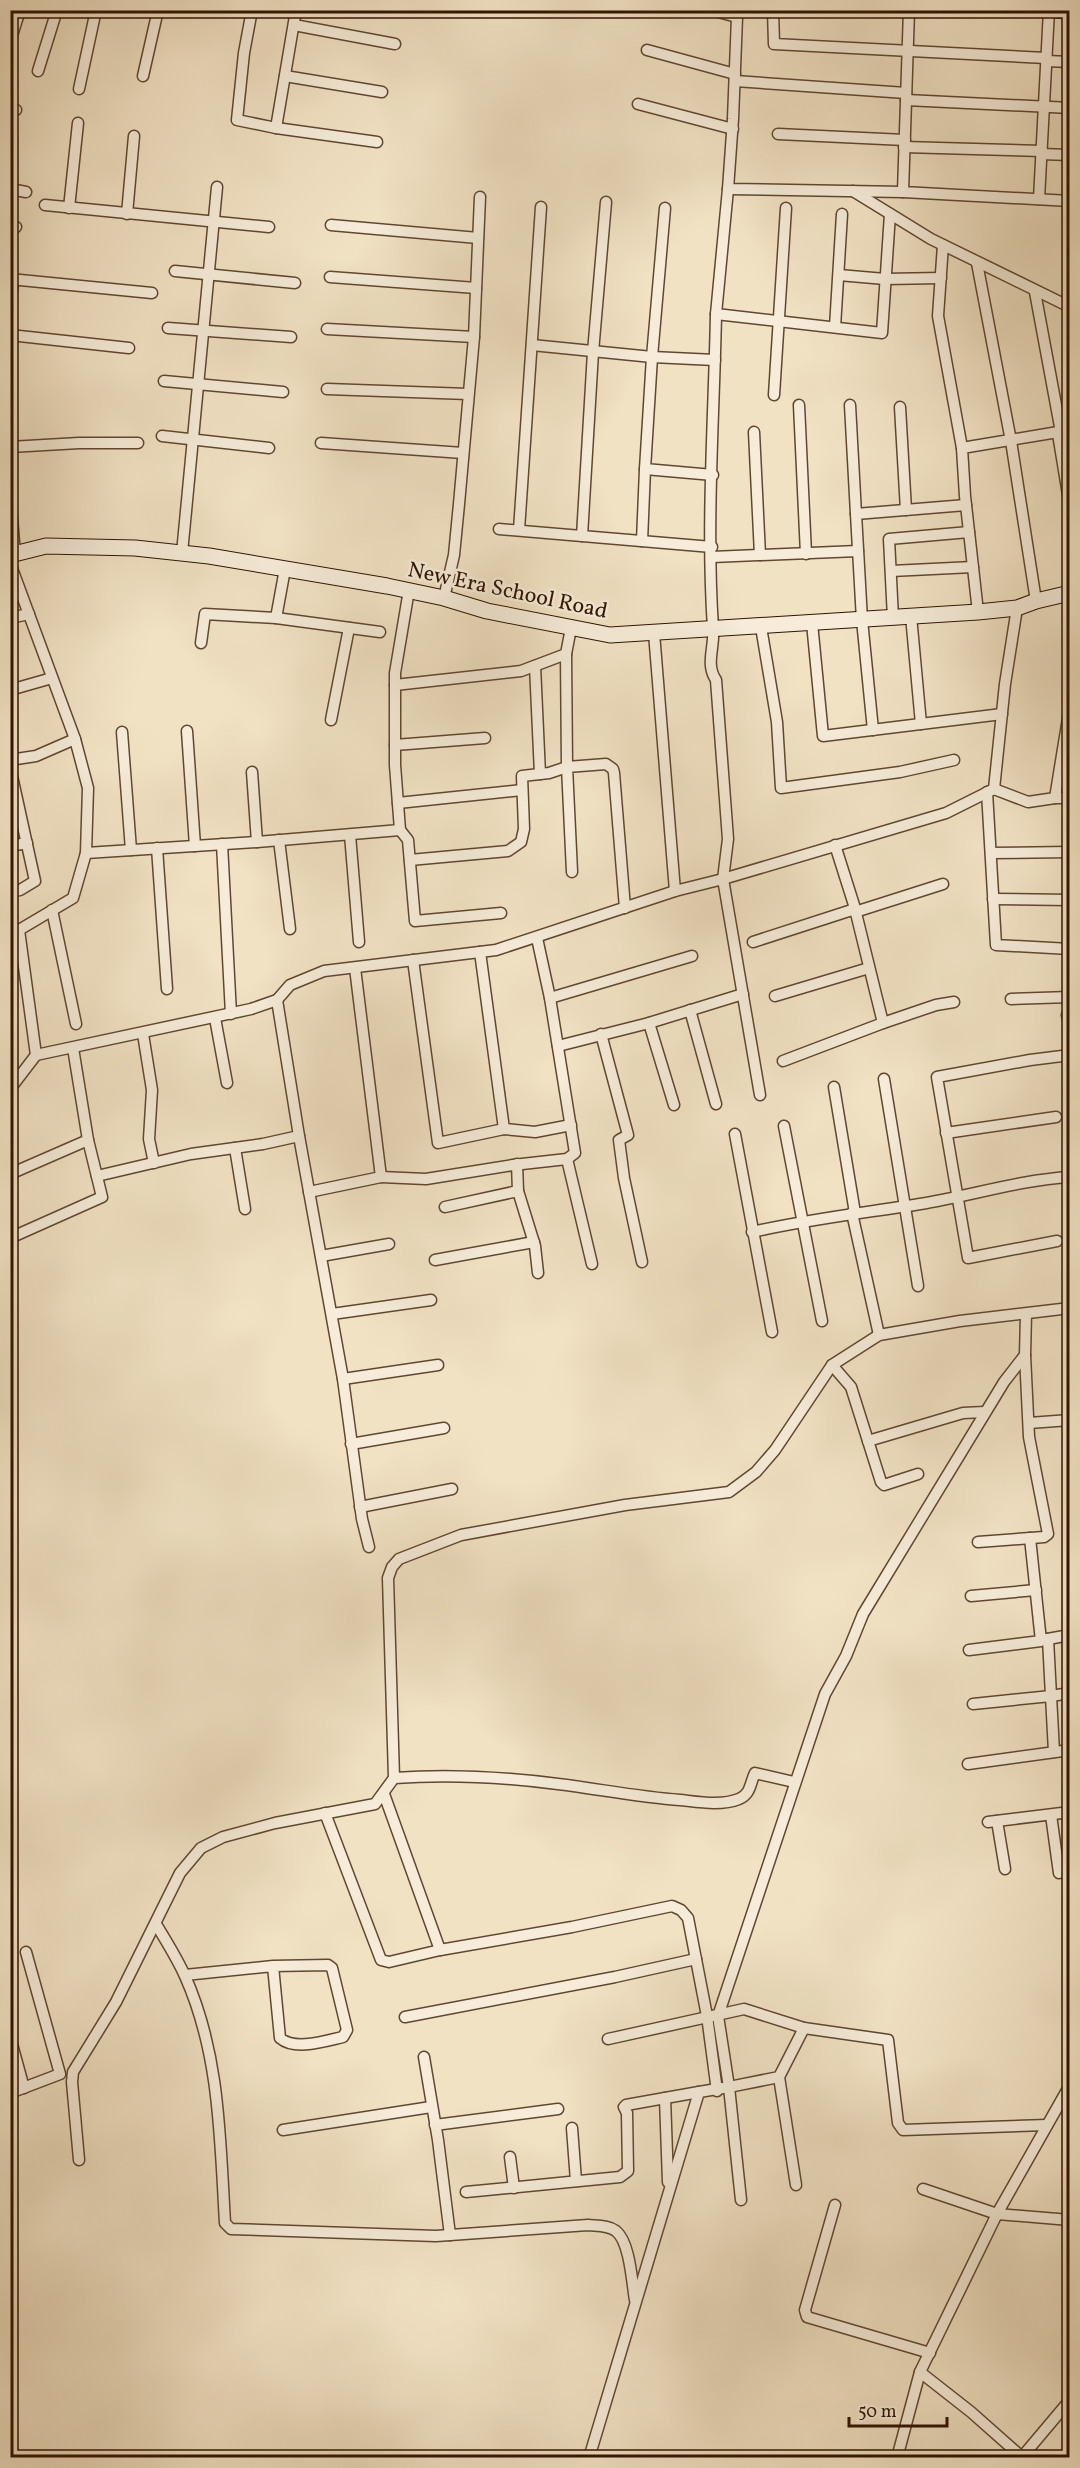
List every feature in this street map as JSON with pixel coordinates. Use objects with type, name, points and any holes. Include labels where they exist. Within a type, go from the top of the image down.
[{"type":"street","points":[[10,42],[13,26],[20,10]]},
{"type":"street","points":[[38,71],[57,10]]},
{"type":"street","points":[[79,89],[96,10]]},
{"type":"street","points":[[143,76],[158,10]]},
{"type":"street","points":[[252,10],[244,53],[237,120],[276,128],[377,142]]},
{"type":"street","points":[[276,128],[296,10]]},
{"type":"street","points":[[711,10],[737,16],[733,129],[716,314],[712,552],[714,630],[709,671],[716,680],[727,828],[723,879],[760,1095]]},
{"type":"street","points":[[773,10],[774,44],[1070,62]]},
{"type":"street","points":[[903,192],[909,10]]},
{"type":"street","points":[[1039,199],[1049,11],[1070,13]]},
{"type":"street","points":[[294,25],[395,44]]},
{"type":"street","points":[[647,50],[735,78],[906,96],[1070,108]]},
{"type":"street","points":[[285,76],[382,92]]},
{"type":"street","points":[[638,104],[733,129]]},
{"type":"street","points":[[69,208],[78,123]]},
{"type":"street","points":[[778,134],[1070,155]]},
{"type":"street","points":[[128,214],[134,136]]},
{"type":"street","points":[[182,553],[217,187]]},
{"type":"street","points":[[10,189],[26,192]]},
{"type":"street","points":[[728,189],[903,192],[1070,201]]},
{"type":"street","points":[[853,191],[943,245],[1035,292],[1070,307]]},
{"type":"street","points":[[444,598],[454,555],[474,337],[480,197]]},
{"type":"street","points":[[582,536],[593,352],[606,202]]},
{"type":"street","points":[[45,205],[269,226]]},
{"type":"street","points":[[519,530],[540,207]]},
{"type":"street","points":[[642,541],[651,357],[665,208]]},
{"type":"street","points":[[774,395],[786,208]]},
{"type":"street","points":[[835,327],[842,214]]},
{"type":"street","points":[[716,314],[882,333],[890,214]]},
{"type":"street","points":[[331,225],[478,238]]},
{"type":"street","points":[[943,245],[938,316],[962,448],[978,612]]},
{"type":"street","points":[[977,263],[1011,441],[1036,601]]},
{"type":"street","points":[[174,271],[295,283]]},
{"type":"street","points":[[839,275],[885,279],[941,278]]},
{"type":"street","points":[[330,277],[476,288]]},
{"type":"street","points":[[10,299],[12,280],[152,294]]},
{"type":"street","points":[[1035,292],[1063,432],[1070,507]]},
{"type":"street","points":[[168,328],[291,337]]},
{"type":"street","points":[[327,329],[474,337]]},
{"type":"street","points":[[10,335],[129,348]]},
{"type":"street","points":[[532,345],[651,357],[716,360]]},
{"type":"street","points":[[164,381],[283,392]]},
{"type":"street","points":[[327,388],[468,394]]},
{"type":"street","points":[[799,405],[806,554]]},
{"type":"street","points":[[850,405],[862,620],[873,730]]},
{"type":"street","points":[[900,407],[906,510]]},
{"type":"street","points":[[754,432],[760,555]]},
{"type":"street","points":[[962,448],[1063,432]]},
{"type":"street","points":[[162,436],[269,448]]},
{"type":"street","points":[[10,447],[138,442]]},
{"type":"street","points":[[321,443],[463,453]]},
{"type":"street","points":[[645,469],[713,475]]},
{"type":"street","points":[[10,494],[12,558],[29,614],[75,739],[88,788],[86,853],[73,898],[15,931],[36,1055]]},
{"type":"street","points":[[856,514],[966,505]]},
{"type":"street","points":[[499,529],[642,541],[712,552],[760,555],[858,551]]},
{"type":"street","points":[[893,618],[889,539],[969,532]]},
{"type":"street","name":"New Era School Road","points":[[12,558],[46,546],[135,548],[182,553],[409,590],[487,611],[610,635],[978,612],[1017,608],[1070,593]]},
{"type":"street","points":[[891,571],[973,567]]},
{"type":"street","points":[[276,618],[285,569]]},
{"type":"street","points":[[409,590],[395,685],[395,745],[400,830],[408,840],[415,921],[501,913]]},
{"type":"street","points":[[1017,608],[991,790],[991,853],[996,945],[1070,949]]},
{"type":"street","points":[[10,618],[29,614]]},
{"type":"street","points":[[201,643],[206,614],[276,618],[380,632]]},
{"type":"street","points":[[911,616],[921,724]]},
{"type":"street","points":[[812,623],[823,736],[1002,714]]},
{"type":"street","points":[[761,627],[777,722],[781,788],[900,771],[954,760]]},
{"type":"street","points":[[331,720],[350,628]]},
{"type":"street","points":[[571,628],[566,654],[567,767],[572,872]]},
{"type":"street","points":[[654,633],[675,891]]},
{"type":"street","points":[[395,685],[521,671],[566,654]]},
{"type":"street","points":[[535,666],[540,774]]},
{"type":"street","points":[[10,690],[52,678]]},
{"type":"street","points":[[1056,798],[1066,747],[1070,706]]},
{"type":"street","points":[[187,731],[195,846]]},
{"type":"street","points":[[122,732],[132,850]]},
{"type":"street","points":[[395,745],[485,738]]},
{"type":"street","points":[[10,760],[36,756],[75,739]]},
{"type":"street","points":[[410,860],[508,851],[521,842],[524,829],[522,776],[567,767],[606,764],[613,769],[625,908]]},
{"type":"street","points":[[10,767],[14,800],[35,881],[20,890],[10,892]]},
{"type":"street","points":[[252,772],[257,842]]},
{"type":"street","points":[[398,803],[522,790]]},
{"type":"street","points":[[10,1089],[36,1055],[231,1014],[277,1000],[290,985],[324,971],[496,950],[675,891],[946,813],[991,790],[1028,802],[1070,798]]},
{"type":"street","points":[[86,853],[400,830]]},
{"type":"street","points":[[350,835],[358,942]]},
{"type":"street","points":[[279,840],[290,929]]},
{"type":"street","points":[[10,846],[27,843]]},
{"type":"street","points":[[222,844],[231,1014]]},
{"type":"street","points":[[835,845],[855,911],[883,1023]]},
{"type":"street","points":[[157,848],[168,989]]},
{"type":"street","points":[[991,853],[1070,852]]},
{"type":"street","points":[[753,942],[943,884]]},
{"type":"street","points":[[993,899],[1070,900]]},
{"type":"street","points":[[52,910],[76,1024]]},
{"type":"street","points":[[309,1192],[381,1177],[426,1179],[517,1164],[567,1159],[575,1153],[550,998],[537,938]]},
{"type":"street","points":[[480,952],[504,1129]]},
{"type":"street","points":[[550,998],[692,956]]},
{"type":"street","points":[[413,960],[438,1143],[504,1129],[535,1132],[571,1125]]},
{"type":"street","points":[[355,968],[381,1177]]},
{"type":"street","points":[[775,996],[869,968]]},
{"type":"street","points":[[558,1046],[649,1023],[743,994]]},
{"type":"street","points":[[1011,999],[1070,997]]},
{"type":"street","points":[[277,1000],[299,1136],[344,1379],[360,1507],[369,1547]]},
{"type":"street","points":[[783,1061],[883,1023],[936,1005],[954,1002]]},
{"type":"street","points":[[690,1010],[716,1104]]},
{"type":"street","points":[[1070,1014],[1067,1015],[1070,1028]]},
{"type":"street","points":[[215,1018],[227,1083]]},
{"type":"street","points":[[649,1023],[674,1105]]},
{"type":"street","points":[[143,1034],[152,1090],[149,1138],[154,1163]]},
{"type":"street","points":[[601,1034],[628,1135],[619,1140],[624,1179],[642,1262]]},
{"type":"street","points":[[10,1238],[102,1197],[88,1140],[73,1048]]},
{"type":"street","points":[[1057,1241],[968,1258],[937,1077],[1070,1055]]},
{"type":"street","points":[[884,1079],[918,1286]]},
{"type":"street","points":[[834,1087],[853,1213],[879,1335]]},
{"type":"street","points":[[946,1133],[1056,1117]]},
{"type":"street","points":[[784,1126],[822,1322]]},
{"type":"street","points":[[735,1134],[772,1332]]},
{"type":"street","points":[[97,1176],[191,1154],[299,1136]]},
{"type":"street","points":[[10,1173],[88,1140]]},
{"type":"street","points":[[235,1148],[245,1209]]},
{"type":"street","points":[[567,1159],[592,1264]]},
{"type":"street","points":[[517,1164],[518,1191],[534,1242],[538,1273]]},
{"type":"street","points":[[752,1232],[802,1221],[905,1206],[1018,1184],[1070,1177]]},
{"type":"street","points":[[445,1208],[518,1191]]},
{"type":"street","points":[[435,1260],[534,1242]]},
{"type":"street","points":[[321,1256],[389,1244]]},
{"type":"street","points":[[332,1314],[431,1300]]},
{"type":"street","points":[[79,2160],[73,2072],[116,2002],[180,1873],[201,1848],[223,1837],[275,1823],[375,1804],[394,1778],[388,1578],[392,1567],[399,1559],[461,1535],[625,1505],[729,1492],[756,1472],[777,1447],[832,1365],[879,1335],[960,1321],[1070,1308]]},
{"type":"street","points":[[978,1542],[1044,1537],[1048,1534],[1029,1437],[1024,1354],[1026,1314]]},
{"type":"street","points":[[717,2091],[713,2016],[825,1694],[846,1656],[863,1614],[985,1412],[1024,1354]]},
{"type":"street","points":[[344,1379],[438,1365]]},
{"type":"street","points":[[832,1365],[851,1386],[882,1484],[918,1474]]},
{"type":"street","points":[[868,1441],[963,1413],[985,1412]]},
{"type":"street","points":[[1029,1423],[1070,1420]]},
{"type":"street","points":[[351,1444],[444,1428]]},
{"type":"street","points":[[360,1507],[452,1489]]},
{"type":"street","points":[[1030,1538],[1045,1640],[1054,1752]]},
{"type":"street","points":[[971,1596],[1036,1590]]},
{"type":"street","points":[[969,1650],[1070,1635]]},
{"type":"street","points":[[973,1704],[1070,1694]]},
{"type":"street","points":[[968,1764],[1070,1750]]},
{"type":"street","points":[[394,1778],[432,1775],[475,1777],[557,1784],[638,1797],[704,1803],[729,1802],[740,1798],[748,1792],[755,1773],[794,1782]]},
{"type":"street","points":[[384,1794],[440,1950]]},
{"type":"street","points":[[1005,1869],[992,1822],[1070,1812]]},
{"type":"street","points":[[325,1813],[381,1960],[389,1962],[440,1950],[572,1927],[672,1906],[681,1910],[688,1918],[696,1959],[713,2016],[729,2087],[741,2200]]},
{"type":"street","points":[[1051,1815],[1059,1873]]},
{"type":"street","points":[[156,1924],[185,1975],[210,2052],[217,2097],[225,2223],[231,2229],[450,2235],[588,2225],[606,2226],[616,2231],[624,2243],[636,2304]]},
{"type":"street","points":[[10,2092],[60,2074],[26,1952]]},
{"type":"street","points":[[405,2018],[696,1959]]},
{"type":"street","points":[[185,1975],[273,1966],[328,1965],[332,1968],[347,2030],[343,2037],[295,2044],[285,2043],[280,2038],[273,1966]]},
{"type":"street","points":[[608,2039],[744,2009],[804,2028],[888,2040],[898,2123],[903,2130],[1047,2125]]},
{"type":"street","points":[[796,2185],[779,2077],[804,2028]]},
{"type":"street","points":[[10,2037],[24,2088]]},
{"type":"street","points":[[424,2057],[450,2235]]},
{"type":"street","points":[[466,2192],[620,2177],[628,2171],[627,2113],[624,2107],[626,2105],[717,2091],[779,2077]]},
{"type":"street","points":[[897,2457],[920,2372],[997,2214],[1070,2085]]},
{"type":"street","points":[[589,2457],[699,2092]]},
{"type":"street","points":[[665,2098],[668,2191]]},
{"type":"street","points":[[282,2130],[431,2107]]},
{"type":"street","points":[[435,2125],[558,2109]]},
{"type":"street","points":[[572,2128],[576,2181]]},
{"type":"street","points":[[510,2157],[514,2188]]},
{"type":"street","points":[[923,2189],[997,2214],[1070,2220]]},
{"type":"street","points":[[835,2205],[805,2310],[807,2317],[930,2353]]},
{"type":"street","points":[[920,2372],[971,2412],[1022,2457],[1070,2400]]}]
